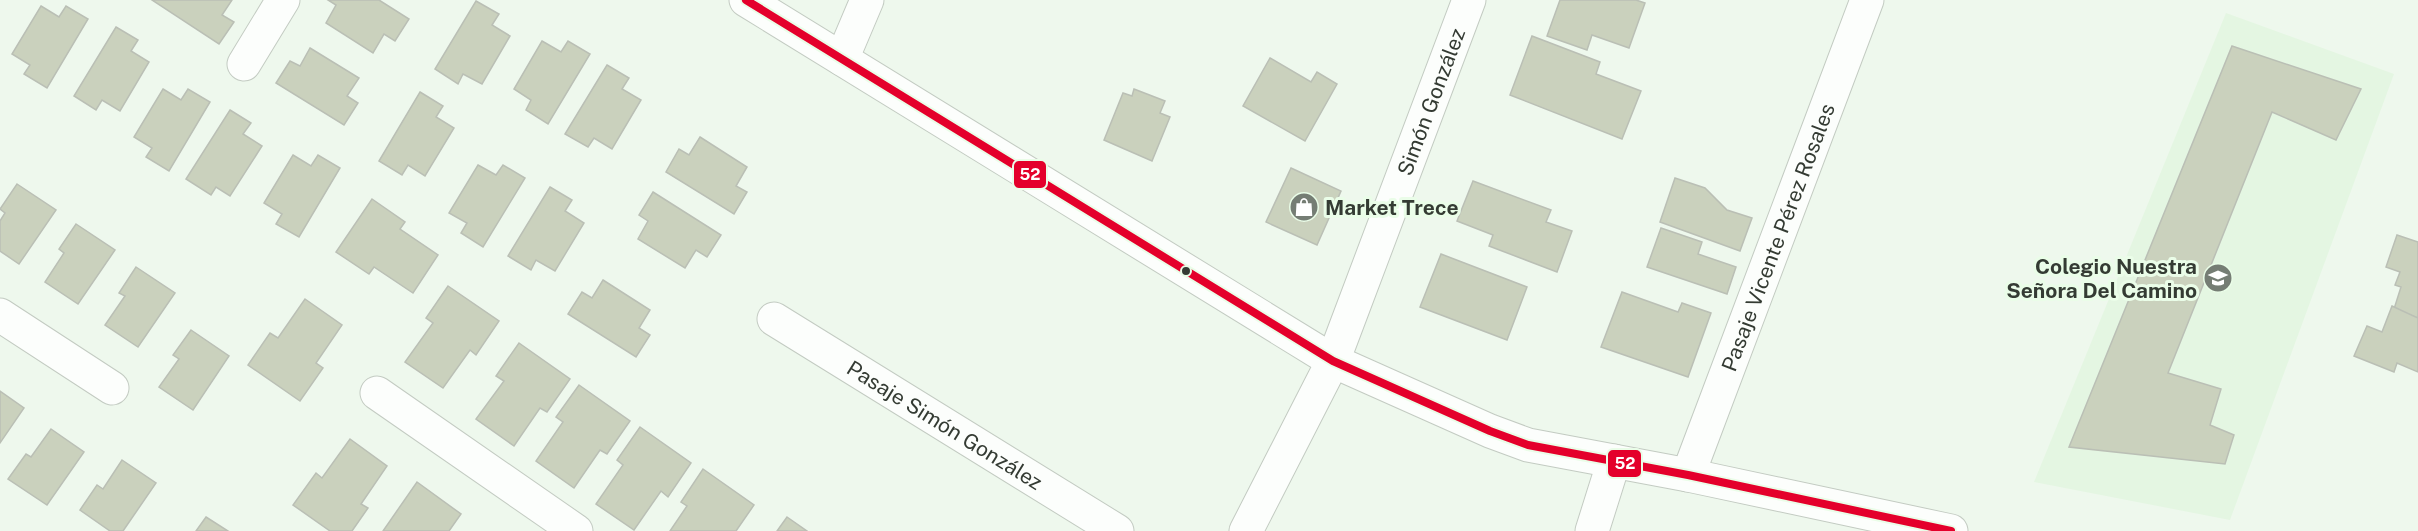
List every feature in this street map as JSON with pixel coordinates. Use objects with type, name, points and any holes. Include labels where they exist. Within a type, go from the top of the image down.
[{"type":"street","points":[[244,64],[283,0]]},
{"type":"street","points":[[746,0],[1333,361],[1490,431],[1528,446],[1688,475],[1951,531]]},
{"type":"street","points":[[842,59],[867,0]]},
{"type":"street","name":"Simón González","points":[[1246,531],[1333,361],[1469,0]]},
{"type":"street","name":"Pasaje Vicente Pérez Rosales","points":[[1688,475],[1867,0]]},
{"type":"street","points":[[0,315],[112,388]]},
{"type":"street","name":"Pasaje Simón González","points":[[774,319],[1117,531]]},
{"type":"street","points":[[378,393],[576,531]]},
{"type":"street","points":[[1592,531],[1614,461]]},
{"type":"shaded area","name":"Colegio Nuestra Señora Del Camino","points":[[2226,13],[2394,74],[2230,520],[2034,482]]},
{"type":"building","points":[[152,0],[232,0],[222,15],[234,22],[219,44]]},
{"type":"building","points":[[328,0],[379,0],[409,19],[395,41],[384,34],[373,53],[326,23],[336,5]]},
{"type":"building","points":[[1560,0],[1636,0],[1645,3],[1629,48],[1592,35],[1587,50],[1547,36]]},
{"type":"building","points":[[476,1],[499,14],[492,25],[510,36],[482,84],[463,74],[458,84],[435,69]]},
{"type":"building","points":[[41,6],[59,17],[66,6],[88,19],[47,88],[24,74],[30,65],[12,54]]},
{"type":"building","points":[[116,27],[138,40],[131,51],[149,62],[120,111],[102,100],[96,110],[74,96]]},
{"type":"building","points":[[1532,36],[1600,62],[1596,74],[1641,91],[1622,139],[1510,95]]},
{"type":"building","points":[[542,41],[561,52],[568,41],[590,54],[548,124],[526,110],[531,100],[514,89]]},
{"type":"building","points":[[2232,46],[2361,89],[2336,140],[2272,112],[2168,373],[2221,389],[2210,425],[2234,435],[2225,464],[2069,447]]},
{"type":"building","points":[[310,48],[359,78],[347,96],[358,103],[344,125],[276,83],[290,61],[300,66]]},
{"type":"building","points":[[1270,58],[1311,82],[1317,72],[1337,84],[1305,141],[1243,106]]},
{"type":"building","points":[[607,65],[629,78],[622,89],[641,100],[612,149],[594,138],[588,147],[565,134]]},
{"type":"building","points":[[163,89],[181,100],[188,89],[210,102],[169,171],[146,157],[152,148],[134,137]]},
{"type":"building","points":[[1134,89],[1165,101],[1160,113],[1170,117],[1152,161],[1104,140],[1123,93],[1132,96]]},
{"type":"building","points":[[420,92],[443,106],[436,117],[454,128],[425,176],[408,165],[402,175],[379,161]]},
{"type":"building","points":[[230,110],[251,123],[243,134],[262,146],[230,196],[216,187],[211,195],[186,179]]},
{"type":"building","points":[[700,137],[747,167],[736,186],[747,192],[734,214],[666,172],[679,149],[689,155]]},
{"type":"building","points":[[293,155],[311,166],[318,155],[340,168],[299,237],[276,224],[282,214],[264,203]]},
{"type":"building","points":[[478,165],[496,175],[503,165],[525,178],[483,247],[461,233],[467,223],[449,213]]},
{"type":"building","name":"Market Trece","points":[[1291,168],[1341,191],[1317,245],[1266,222]]},
{"type":"building","points":[[1675,178],[1705,188],[1727,210],[1752,218],[1740,251],[1660,222]]},
{"type":"building","points":[[1473,181],[1551,210],[1546,222],[1572,231],[1557,272],[1489,246],[1493,235],[1457,221]]},
{"type":"building","points":[[17,184],[56,210],[19,264],[0,251],[0,221],[5,213],[0,209]]},
{"type":"building","points":[[550,187],[572,200],[565,211],[584,223],[555,271],[536,260],[531,270],[508,256]]},
{"type":"building","points":[[653,192],[721,235],[707,257],[696,250],[685,268],[638,239],[648,221],[639,215]]},
{"type":"building","points":[[372,199],[405,222],[400,229],[438,255],[413,293],[374,267],[369,274],[336,252]]},
{"type":"building","points":[[76,224],[115,250],[78,304],[45,282],[64,253],[59,249]]},
{"type":"building","points":[[1661,228],[1702,242],[1698,254],[1736,267],[1727,294],[1647,267]]},
{"type":"building","points":[[2397,235],[2418,242],[2418,318],[2394,309],[2401,287],[2395,285],[2400,272],[2386,267]]},
{"type":"building","points":[[1441,254],[1527,287],[1507,340],[1420,307]]},
{"type":"building","points":[[136,267],[175,293],[138,347],[105,325],[125,296],[119,293]]},
{"type":"building","points":[[603,280],[650,310],[639,328],[650,335],[636,357],[568,314],[582,292],[592,298]]},
{"type":"building","points":[[448,286],[499,321],[476,355],[470,350],[443,388],[405,362],[433,323],[426,318]]},
{"type":"building","points":[[1622,292],[1678,312],[1682,303],[1711,313],[1688,377],[1601,347]]},
{"type":"building","points":[[305,299],[342,325],[316,363],[323,368],[300,401],[248,365],[270,333],[278,338]]},
{"type":"building","points":[[2392,306],[2418,318],[2418,372],[2397,363],[2394,372],[2354,356],[2367,326],[2382,332]]},
{"type":"building","points":[[191,330],[229,356],[193,410],[159,387],[179,359],[173,355]]},
{"type":"building","points":[[519,343],[570,379],[547,412],[540,408],[514,446],[476,419],[504,381],[496,376]]},
{"type":"building","points":[[579,385],[630,421],[607,454],[600,450],[574,488],[536,461],[563,422],[556,417]]},
{"type":"building","points":[[0,391],[24,408],[0,443]]},
{"type":"building","points":[[640,427],[691,463],[668,497],[661,491],[634,530],[596,504],[623,465],[617,460]]},
{"type":"building","points":[[51,429],[84,452],[47,505],[8,479],[26,454],[31,457]]},
{"type":"building","points":[[350,439],[387,466],[361,504],[368,508],[352,531],[330,531],[293,505],[316,473],[322,478]]},
{"type":"building","points":[[122,460],[156,483],[123,531],[110,531],[80,510],[97,485],[103,489]]},
{"type":"building","points":[[703,469],[754,505],[736,531],[670,531],[687,506],[681,502]]},
{"type":"building","points":[[417,482],[461,514],[449,531],[383,531]]},
{"type":"building","points":[[206,517],[228,531],[196,531]]},
{"type":"building","points":[[787,517],[807,531],[777,531]]},
{"type":"transit line","name":"52","points":[[746,0],[1333,361],[1490,431],[1528,445],[1688,475],[1951,531]]},
{"type":"place","name":"Market Trece","points":[[1304,207]]},
{"type":"place","name":"Colegio Nuestra Señora Del Camino","points":[[2218,278]]}]
